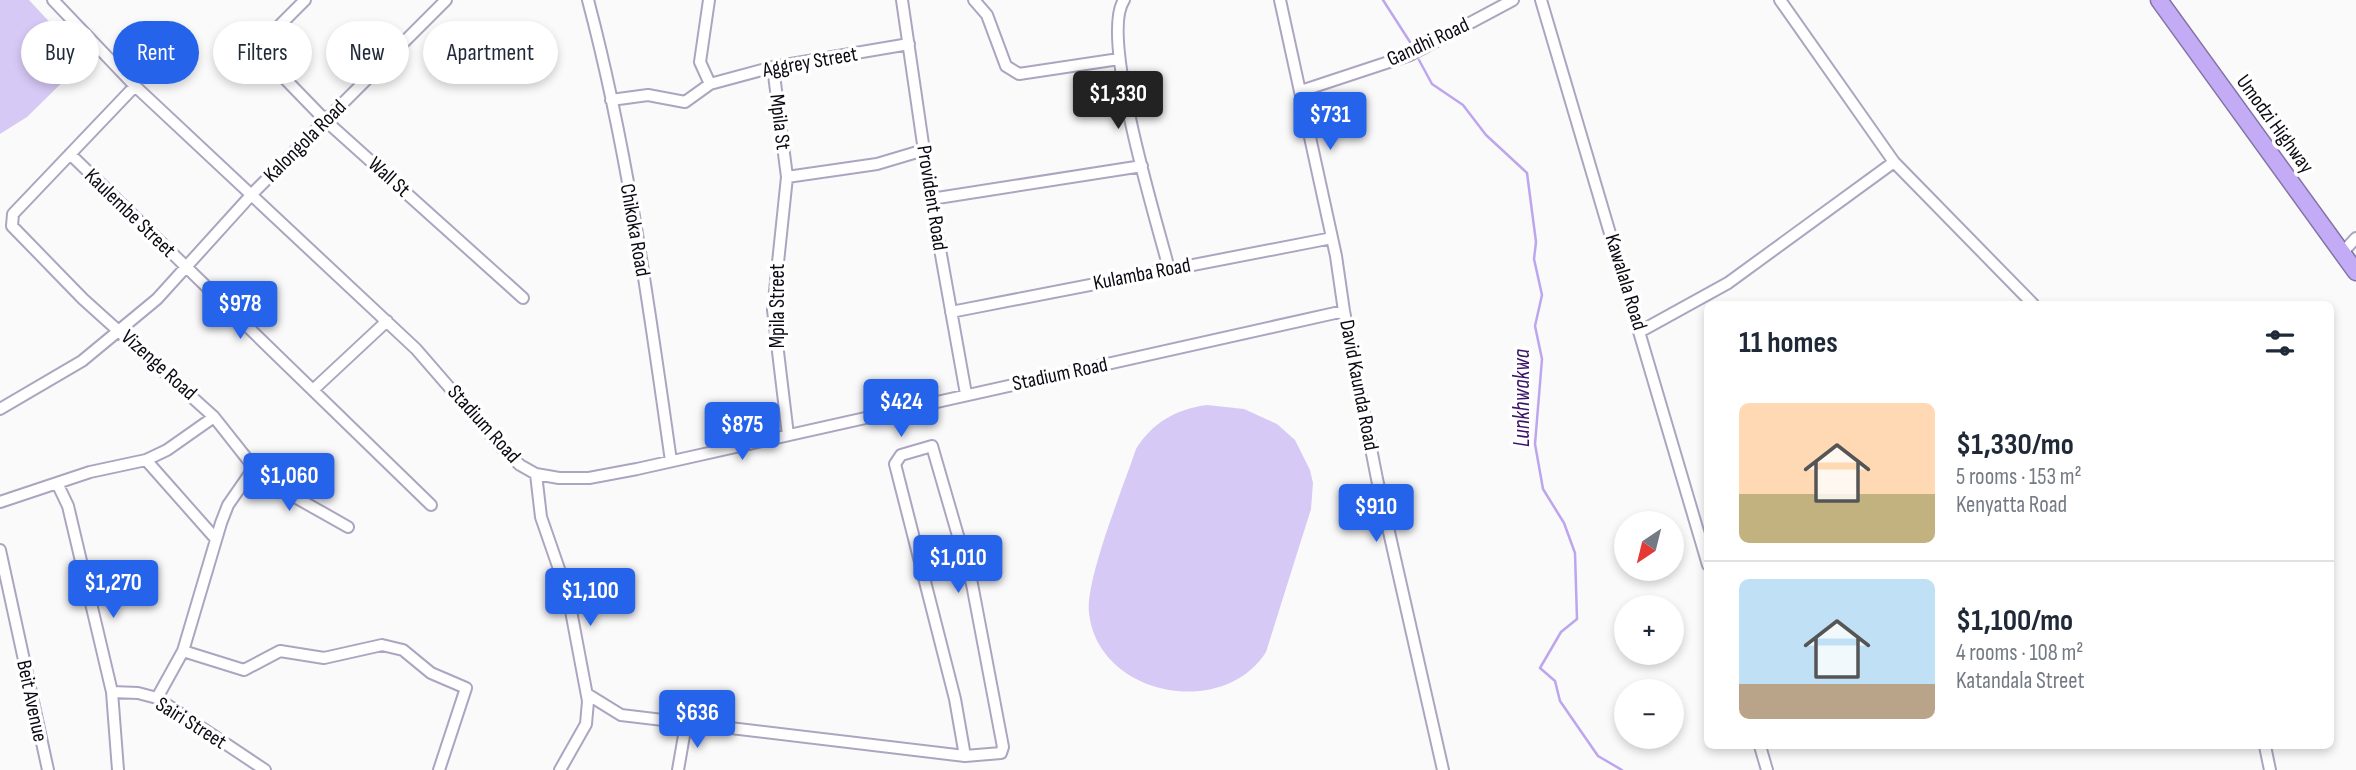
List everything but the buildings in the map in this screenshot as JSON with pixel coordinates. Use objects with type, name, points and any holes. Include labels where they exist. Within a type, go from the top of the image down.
[{"type":"highway","name":"Umodzi Highway","points":[[2159,0],[2356,272]]},
{"type":"street","name":"Stadium Road","points":[[53,0],[135,86],[253,193],[387,321],[444,379],[501,447],[520,465],[536,474],[589,478],[1344,312]]},
{"type":"street","name":"Wall St","points":[[305,0],[261,45],[259,52],[326,121],[523,298]]},
{"type":"street","name":"Kalongola Road","points":[[0,409],[82,360],[157,299],[253,193],[446,0]]},
{"type":"street","name":"Chikoka Road","points":[[588,0],[611,100],[647,295],[671,461]]},
{"type":"street","points":[[709,0],[700,62],[710,84]]},
{"type":"street","name":"Provident Road","points":[[902,0],[931,199],[966,394]]},
{"type":"street","points":[[974,0],[987,15],[1006,66],[1019,74],[1119,59]]},
{"type":"street","points":[[1124,0],[1120,11],[1119,59],[1142,166],[1169,268]]},
{"type":"street","name":"David Kaunda Road","points":[[1280,0],[1443,770]]},
{"type":"street","name":"Gandhi Road","points":[[1301,91],[1410,55],[1513,0]]},
{"type":"street","name":"Kawalala Road","points":[[1541,0],[1704,551]]},
{"type":"street","points":[[1780,0],[1894,162],[2030,301]]},
{"type":"street","name":"Aggrey Street","points":[[611,100],[648,95],[685,102],[710,84],[773,67],[909,44]]},
{"type":"street","name":"Mpila St","points":[[773,67],[787,177]]},
{"type":"street","name":"Vizenge Road","points":[[135,86],[13,214],[12,226],[83,299],[214,416],[253,469],[275,488],[348,527]]},
{"type":"street","points":[[787,177],[877,164],[924,150]]},
{"type":"street","name":"Kaulembe Street","points":[[70,155],[431,505]]},
{"type":"street","points":[[1641,331],[1727,283],[1894,162]]},
{"type":"street","points":[[931,199],[1142,166]]},
{"type":"street","name":"Mpila Street","points":[[787,177],[773,310],[788,435]]},
{"type":"street","points":[[2342,253],[2356,237]]},
{"type":"street","name":"Kulamba Road","points":[[951,312],[1332,238]]},
{"type":"street","points":[[313,390],[387,321]]},
{"type":"street","points":[[0,502],[57,483],[146,460],[167,450],[214,416]]},
{"type":"street","points":[[587,694],[621,715],[965,756],[997,755],[1003,747],[972,584],[932,446],[901,455],[895,464],[955,699],[965,756]]},
{"type":"street","points":[[146,460],[215,538]]},
{"type":"street","points":[[157,698],[183,651],[215,538],[228,505],[253,469]]},
{"type":"street","points":[[536,474],[541,517],[568,595],[587,694],[586,724],[560,770]]},
{"type":"street","points":[[57,483],[68,506],[112,692],[118,770]]},
{"type":"street","name":"Beit Avenue","points":[[0,550],[48,770]]},
{"type":"street","points":[[183,651],[244,670],[280,651],[324,658],[382,645],[403,650],[431,673],[466,688],[439,770]]},
{"type":"street","name":"Sairi Street","points":[[112,692],[138,693],[157,698],[265,770]]},
{"type":"street","points":[[678,770],[686,724]]},
{"type":"street","points":[[1761,749],[1767,770]]},
{"type":"street","points":[[2266,749],[2270,770]]},
{"type":"shaded area","points":[[0,0],[29,0],[49,21],[21,21],[21,84],[61,84],[27,117],[0,134]]},
{"type":"shaded area","points":[[1207,405],[1244,409],[1277,424],[1295,440],[1310,470],[1313,483],[1311,509],[1266,652],[1246,673],[1221,686],[1193,691],[1165,689],[1138,680],[1114,664],[1097,641],[1089,613],[1089,598],[1099,556],[1136,449],[1149,432],[1166,419],[1185,410]]},
{"type":"waterway","name":"Lunkhwakwa","points":[[1383,0],[1410,42]]},
{"type":"waterway","name":"Lunkhwakwa","points":[[1419,60],[1432,84],[1463,105],[1486,135],[1527,173],[1536,242],[1534,259],[1542,295],[1535,326],[1542,359],[1535,444],[1543,489],[1564,523],[1575,553],[1577,619],[1561,632],[1540,668],[1555,681],[1560,701],[1598,756],[1622,770]]}]
